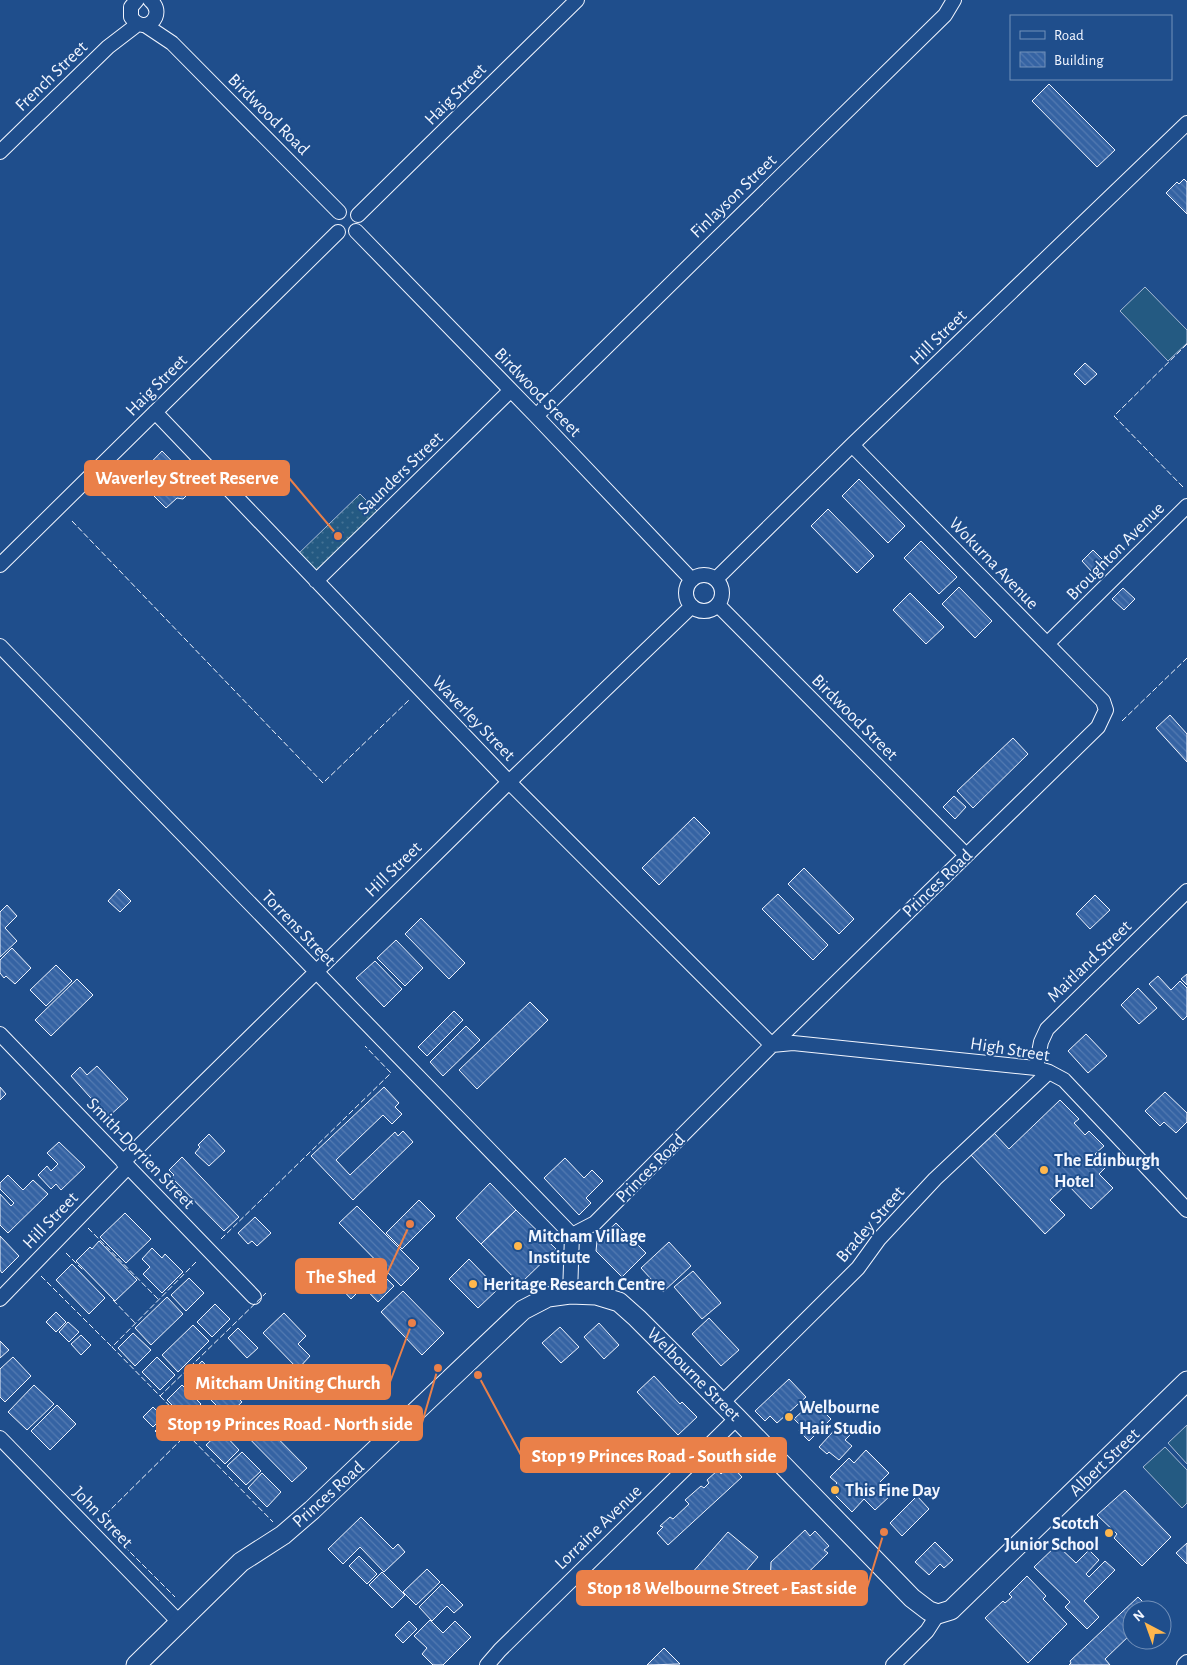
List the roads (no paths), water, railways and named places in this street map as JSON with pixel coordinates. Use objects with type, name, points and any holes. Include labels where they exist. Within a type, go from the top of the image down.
[{"type":"street","name":"Haig Street","points":[[358,216],[577,0]]},
{"type":"street","name":"Finlayson Street","points":[[536,416],[945,15],[954,0]]},
{"type":"street","name":"Birdwood Road","points":[[144,9],[172,43],[339,212]]},
{"type":"street","name":"French Street","points":[[0,152],[108,47],[144,9]]},
{"type":"street","name":"Hill Street","points":[[716,579],[852,445],[1187,123]]},
{"type":"street","points":[[350,209],[358,216],[360,225],[356,232],[347,235],[338,232],[334,218],[339,212],[350,209]]},
{"type":"street","name":"Haig Street","points":[[0,566],[338,232]]},
{"type":"street","name":"Birdwood Sreeet","points":[[356,232],[536,416],[692,580]]},
{"type":"street","name":"Saunders Street","points":[[316,581],[510,391]]},
{"type":"street","name":"Waverley Street","points":[[155,412],[509,782],[772,1046]]},
{"type":"street","name":"Wokurna Avenue","points":[[852,445],[1103,701],[1106,710]]},
{"type":"street","name":"Broughton Avenue","points":[[1047,644],[1187,506]]},
{"type":"street","points":[[707,575],[716,579],[722,588],[722,597],[718,605],[709,610],[701,610],[692,606],[686,596],[687,589],[692,580],[707,575]]},
{"type":"street","name":"Birdwood Street","points":[[718,605],[966,855]]},
{"type":"street","name":"Hill Street","points":[[0,1299],[126,1164],[316,971],[692,606]]},
{"type":"street","name":"Torrens Street","points":[[0,646],[572,1235]]},
{"type":"street","name":"Princes Road","points":[[572,1235],[595,1222],[1098,727],[1106,710]]},
{"type":"street","name":"Maitland Street","points":[[1042,1070],[1041,1042],[1047,1029],[1187,891]]},
{"type":"street","name":"Smith-Dorrien Street","points":[[0,1034],[254,1297]]},
{"type":"street","name":"High Street","points":[[772,1046],[793,1043],[1042,1070],[1064,1080],[1187,1210]]},
{"type":"street","name":"Bradey Street","points":[[722,1403],[858,1268],[880,1239],[935,1179],[1042,1070]]},
{"type":"street","points":[[570,1294],[572,1235]]},
{"type":"street","name":"Princes Road","points":[[136,1665],[241,1562],[283,1535],[321,1502],[523,1310],[548,1297],[570,1294]]},
{"type":"street","name":"Welbourne Street","points":[[570,1294],[596,1295],[620,1302],[737,1418],[912,1598],[933,1613]]},
{"type":"street","name":"Albert Street","points":[[933,1613],[951,1610],[1187,1381]]},
{"type":"street","name":"Lorraine Avenue","points":[[487,1665],[500,1650],[737,1418]]},
{"type":"street","name":"John Street","points":[[0,1438],[180,1623]]},
{"type":"street","points":[[893,1665],[927,1631],[933,1613]]},
{"type":"street","points":[[1184,1665],[1187,1662]]},
{"type":"place","name":"Waverley Street Reserve","points":[[338,536]]},
{"type":"place","name":"The Edinburgh Hotel","points":[[1044,1170]]},
{"type":"place","name":"The Shed","points":[[410,1224]]},
{"type":"place","name":"Mitcham Village Institute","points":[[518,1246]]},
{"type":"place","name":"Heritage Research Centre","points":[[473,1284]]},
{"type":"place","name":"Mitcham Uniting Church","points":[[412,1323]]},
{"type":"place","name":"Stop 19 Princes Road - North side","points":[[438,1368]]},
{"type":"place","name":"Stop 19 Princes Road - South side","points":[[478,1375]]},
{"type":"place","name":"Welbourne Hair Studio","points":[[789,1417]]},
{"type":"place","name":"This Fine Day","points":[[835,1490]]},
{"type":"place","name":"Stop 18 Welbourne Street - East side","points":[[884,1532]]},
{"type":"place","name":"Scotch Junior School","points":[[1109,1533]]}]
